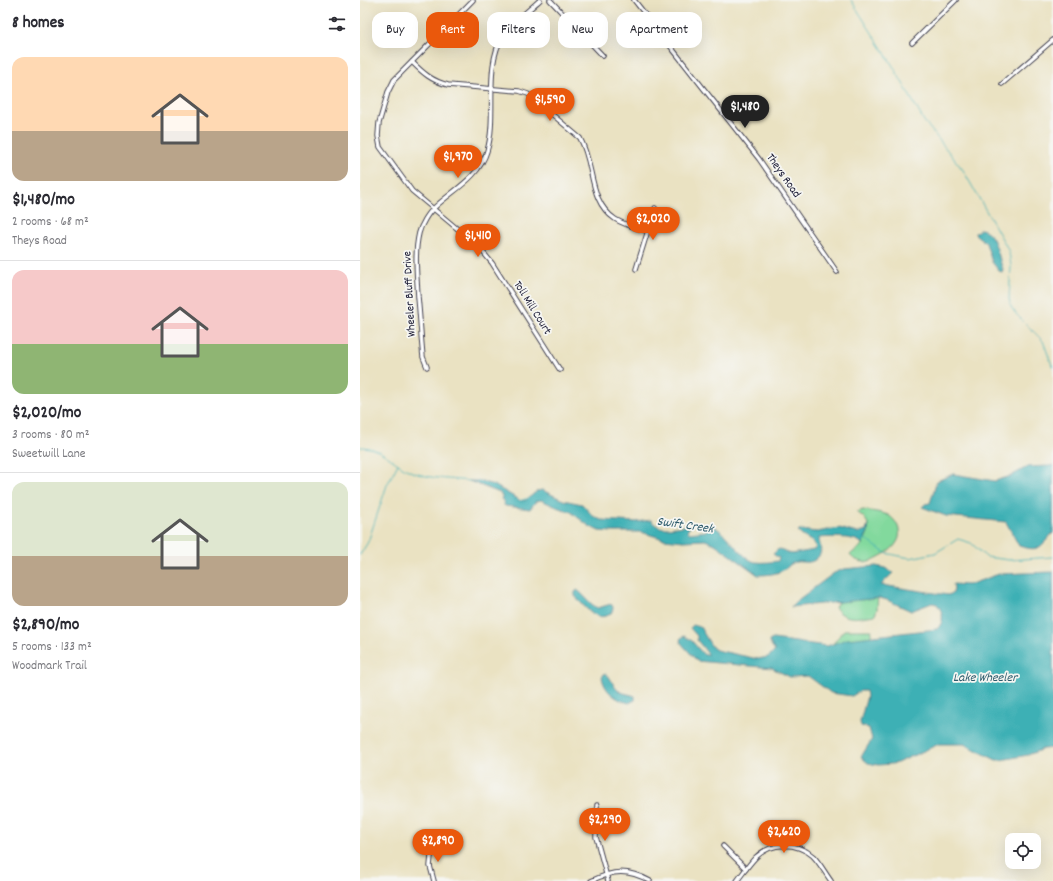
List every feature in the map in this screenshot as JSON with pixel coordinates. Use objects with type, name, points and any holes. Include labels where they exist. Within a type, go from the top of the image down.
[{"type":"street","name":"Toll Mill Court","points":[[473,0],[394,80],[388,92],[379,123],[378,136],[380,147],[409,186],[433,209],[478,246],[492,263],[560,370]]},
{"type":"street","name":"Wheeler Bluff Drive","points":[[427,367],[423,357],[416,260],[420,232],[433,209],[474,174],[482,163],[487,153],[492,129],[494,59],[503,37],[513,24],[540,0]]},
{"type":"street","points":[[550,0],[603,56]]},
{"type":"street","name":"Theys Road","points":[[634,0],[759,158],[837,272]]},
{"type":"street","points":[[912,42],[956,0]]},
{"type":"street","points":[[1002,84],[1053,40]]},
{"type":"street","points":[[412,62],[428,77],[438,83],[493,90],[520,91],[528,94],[575,132],[580,138],[585,147],[600,204],[607,213],[616,220],[647,231]]},
{"type":"street","points":[[636,269],[655,208]]},
{"type":"street","points":[[597,805],[595,829],[596,837],[608,881]]},
{"type":"street","points":[[737,881],[755,858],[762,852],[774,847],[787,845],[802,849],[814,858],[831,881]]},
{"type":"street","points":[[723,846],[746,869]]},
{"type":"street","points":[[432,847],[430,866],[434,881]]},
{"type":"street","points":[[591,881],[606,874],[624,872],[650,881]]},
{"type":"green space","points":[[863,510],[888,515],[894,520],[899,531],[899,538],[895,546],[869,562],[858,561],[850,555],[861,546],[867,534],[868,524],[857,512]]},
{"type":"green space","points":[[878,595],[875,615],[848,617],[839,612],[835,607],[842,597]]},
{"type":"green space","points":[[844,630],[872,630],[866,648],[831,646]]},
{"type":"water","points":[[980,229],[990,234],[993,239],[1003,269],[1002,272],[999,271],[992,262],[986,243],[975,234]]},
{"type":"water","points":[[1053,465],[1053,533],[1039,547],[1031,549],[1019,546],[1006,522],[946,516],[922,507],[925,504],[930,503],[937,481],[953,474],[995,481],[1011,476],[1027,467]]},
{"type":"water","points":[[469,481],[479,481],[494,485],[521,501],[526,500],[537,491],[542,490],[563,500],[582,504],[593,516],[601,520],[636,522],[651,520],[659,527],[664,528],[689,526],[690,527],[687,531],[690,533],[706,531],[707,529],[705,525],[711,525],[724,534],[743,554],[755,562],[778,561],[779,558],[773,554],[780,549],[792,554],[814,550],[816,547],[814,544],[802,536],[798,531],[799,530],[817,532],[839,528],[857,533],[866,530],[868,524],[868,532],[862,544],[859,541],[849,538],[819,538],[821,552],[816,559],[809,562],[793,563],[782,571],[776,573],[758,575],[715,544],[705,540],[684,541],[664,539],[641,532],[599,531],[589,526],[571,512],[541,500],[536,501],[530,509],[506,506],[504,505],[500,493]]},
{"type":"water","name":"Lake Wheeler","points":[[876,566],[885,568],[893,573],[881,585],[948,595],[953,593],[953,584],[968,585],[999,574],[1053,572],[1053,748],[1043,749],[1028,755],[996,760],[964,744],[939,744],[897,763],[878,765],[868,763],[861,757],[872,739],[869,728],[861,726],[860,722],[867,696],[866,691],[860,691],[852,696],[831,693],[808,676],[790,677],[772,668],[697,661],[681,643],[680,639],[684,636],[691,640],[704,655],[708,654],[697,640],[697,636],[690,628],[693,625],[700,627],[712,647],[716,650],[758,659],[768,657],[775,651],[769,641],[773,639],[827,646],[847,639],[937,629],[940,626],[942,620],[941,610],[937,604],[932,603],[911,611],[880,598],[791,607],[795,602],[834,573],[844,569]]},
{"type":"water","points":[[577,590],[598,608],[611,604],[613,610],[609,615],[602,617],[593,614],[575,596],[575,592]]},
{"type":"water","points":[[605,673],[619,691],[635,696],[635,700],[629,703],[620,700],[611,694],[603,682],[602,677]]},
{"type":"waterway","points":[[851,0],[893,66],[924,121],[963,170],[1005,244],[1009,252],[1011,266],[1009,299],[1011,307],[1043,341],[1053,368]]},
{"type":"waterway","name":"Swift Creek","points":[[360,447],[382,453],[405,469],[412,472],[434,477],[470,481]]},
{"type":"waterway","points":[[360,555],[368,542],[387,485],[398,464]]},
{"type":"waterway","name":"Swift Creek","points":[[519,501],[529,498]]},
{"type":"waterway","name":"Swift Creek","points":[[864,538],[885,553],[910,558],[935,553],[958,539],[971,543],[986,557],[1009,560],[1053,557]]}]
